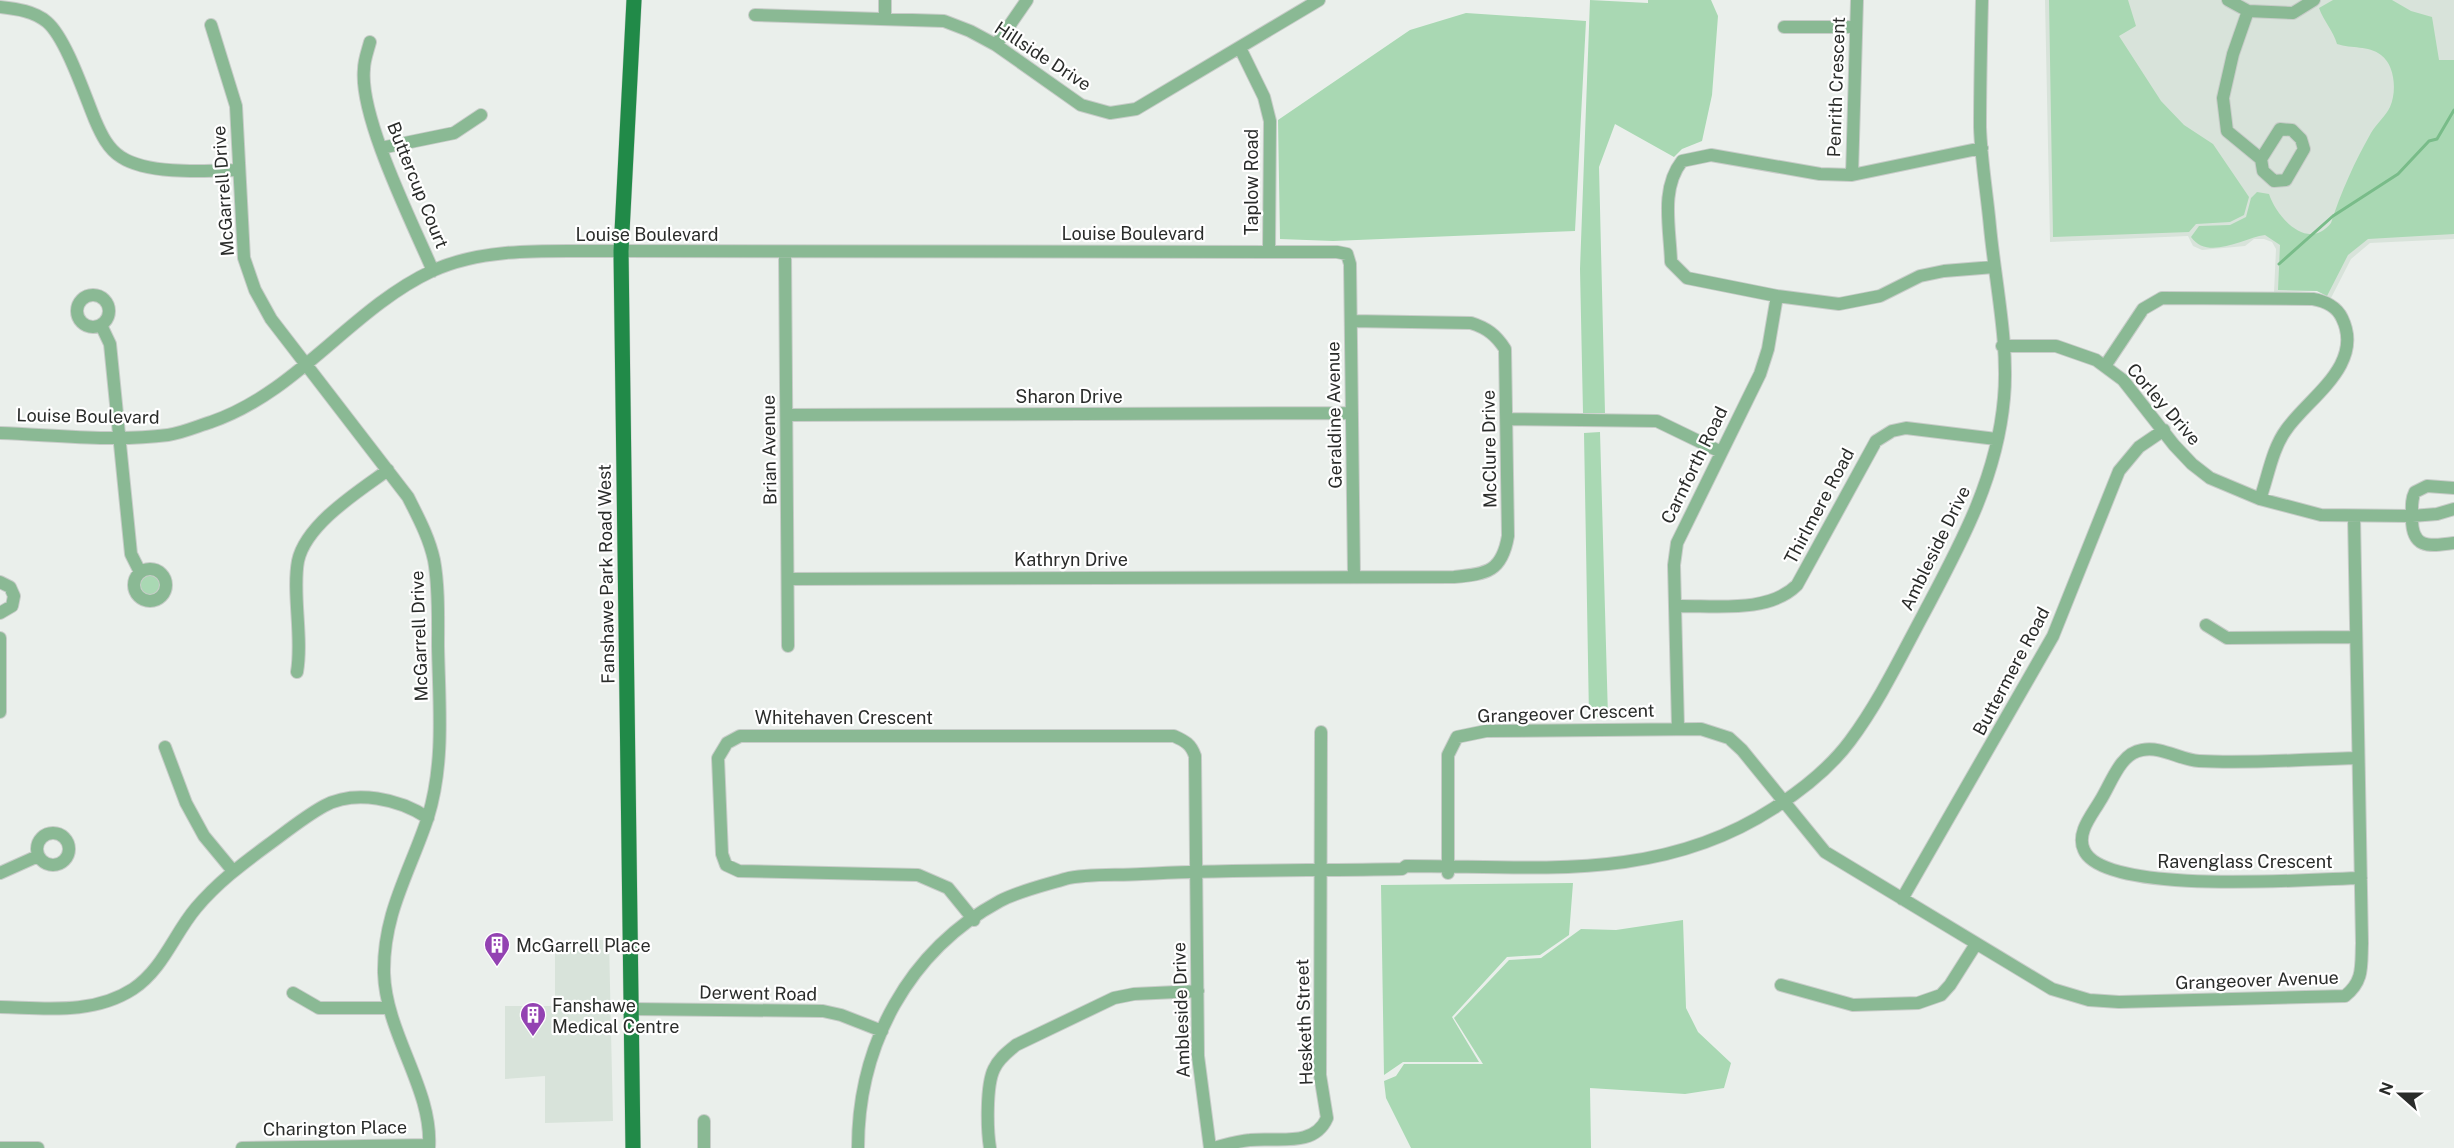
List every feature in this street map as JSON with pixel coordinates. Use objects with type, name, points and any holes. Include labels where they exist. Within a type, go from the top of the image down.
[{"type":"main road","name":"Fanshawe Park Road West","points":[[633,1148],[621,251],[634,0]]},
{"type":"street","points":[[885,0],[885,18]]},
{"type":"street","points":[[996,45],[1027,0]]},
{"type":"street","name":"Hillside Drive","points":[[755,15],[944,21],[970,31],[996,45],[1081,105],[1110,113],[1136,109],[1319,0]]},
{"type":"street","name":"Penrith Crescent","points":[[1852,175],[1857,0]]},
{"type":"street","name":"Ambleside Drive","points":[[858,1148],[858,1111],[864,1081],[882,1031],[903,989],[937,947],[1001,900],[1068,879],[1197,871],[1404,868],[1522,869],[1564,872],[1568,867],[1611,866],[1668,856],[1728,834],[1785,801],[1813,780],[1849,743],[1882,692],[1964,538],[1990,472],[2004,398],[2002,346],[1982,148],[1982,0]]},
{"type":"street","points":[[2228,0],[2248,11],[2293,13],[2314,0]]},
{"type":"street","points":[[0,7],[24,9],[48,22],[63,46],[104,140],[122,158],[150,167],[188,172],[238,170]]},
{"type":"street","points":[[2248,11],[2223,98],[2226,131],[2261,159]]},
{"type":"street","name":"McGarrell Drive","points":[[211,25],[236,106],[244,258],[255,290],[271,320],[408,497],[420,521],[434,561],[439,771],[428,818],[397,892],[387,927],[384,976],[389,1008],[427,1115],[429,1146]]},
{"type":"street","points":[[1784,27],[1856,27]]},
{"type":"street","name":"Buttercup Court","points":[[370,42],[363,70],[367,100],[381,148],[433,271]]},
{"type":"street","name":"Taplow Road","points":[[1240,48],[1264,97],[1270,121],[1269,251]]},
{"type":"street","points":[[381,148],[454,133],[481,115]]},
{"type":"street","points":[[1982,148],[1852,175],[1820,174],[1711,154],[1682,161],[1673,172],[1668,189],[1671,262],[1678,272],[1688,278],[1777,296],[1839,304],[1880,296],[1920,276],[1944,271],[1994,267]]},
{"type":"street","name":"Louise Boulevard","points":[[0,433],[118,437],[169,435],[213,421],[243,408],[306,365],[364,316],[399,291],[433,271],[464,261],[505,254],[621,251],[1269,251],[1347,254]]},
{"type":"street","name":"Brian Avenue","points":[[785,252],[788,646]]},
{"type":"street","name":"Geraldine Avenue","points":[[1347,254],[1350,264],[1354,576]]},
{"type":"street","name":"Carnforth Road","points":[[1678,728],[1675,606],[1677,543],[1760,374],[1768,349],[1777,296]]},
{"type":"street","points":[[2105,366],[2143,309],[2162,298],[2313,299],[2322,300],[2340,313],[2344,322],[2346,342],[2339,368],[2286,430],[2278,445],[2260,499]]},
{"type":"street","name":"McClure Drive","points":[[1351,321],[1471,323],[1486,328],[1498,338],[1505,349],[1507,419],[1508,536],[1505,554],[1498,565],[1487,572],[1464,577],[1354,576]]},
{"type":"street","points":[[101,325],[110,344],[131,554],[140,572]]},
{"type":"street","name":"Corley Drive","points":[[2002,346],[2056,346],[2080,353],[2105,366],[2123,380],[2192,464],[2210,478],[2260,499],[2295,510],[2354,516],[2412,516],[2437,514],[2454,509]]},
{"type":"street","name":"Sharon Drive","points":[[787,415],[1352,413]]},
{"type":"street","points":[[1507,419],[1657,421],[1721,452]]},
{"type":"street","name":"Thirlmere Road","points":[[1675,606],[1757,604],[1785,597],[1797,585],[1876,441],[1892,431],[1906,428],[1996,439]]},
{"type":"street","name":"Buttermere Road","points":[[1902,899],[2053,636],[2119,471],[2128,457],[2164,430]]},
{"type":"street","points":[[297,672],[300,654],[298,561],[305,544],[323,520],[387,470]]},
{"type":"street","points":[[2454,488],[2420,487],[2412,499],[2414,536],[2421,543],[2433,546],[2454,543]]},
{"type":"street","name":"Corley Drive","points":[[2437,514],[2454,519]]},
{"type":"street","name":"Grangeover Avenue","points":[[1785,801],[1824,852],[2052,989],[2090,1000],[2119,1002],[2345,996],[2357,987],[2361,974],[2354,516]]},
{"type":"street","name":"Kathryn Drive","points":[[789,579],[1354,576]]},
{"type":"street","points":[[0,582],[10,587],[14,596],[12,606],[0,613]]},
{"type":"street","points":[[2206,625],[2227,638],[2355,637]]},
{"type":"street","points":[[0,638],[0,712]]},
{"type":"street","name":"Grangeover Crescent","points":[[1448,870],[1448,755],[1457,737],[1486,731],[1678,728],[1709,730],[1729,738],[1742,750],[1785,801]]},
{"type":"street","name":"Hesketh Street","points":[[1212,1148],[1252,1140],[1303,1139],[1317,1134],[1327,1119],[1320,1075],[1321,732]]},
{"type":"street","name":"Whitehaven Crescent","points":[[974,920],[948,888],[918,874],[739,871],[726,865],[721,843],[718,758],[727,743],[740,736],[1173,736],[1192,747],[1195,756],[1197,871]]},
{"type":"street","points":[[165,747],[186,803],[204,836],[233,871]]},
{"type":"street","name":"Ravenglass Crescent","points":[[2358,758],[2198,761],[2162,751],[2141,750],[2124,760],[2086,824],[2081,842],[2084,852],[2097,865],[2117,872],[2157,880],[2361,879]]},
{"type":"street","points":[[0,1007],[93,1006],[133,989],[164,958],[196,908],[233,871],[325,806],[338,801],[359,798],[379,799],[394,802],[428,818]]},
{"type":"street","points":[[0,873],[38,856]]},
{"type":"street","name":"Ambleside Drive","points":[[1197,871],[1198,1056],[1212,1148]]},
{"type":"street","points":[[1781,985],[1853,1005],[1918,1003],[1941,995],[1950,986],[1976,944]]},
{"type":"street","points":[[990,1148],[990,1079],[1003,1055],[1016,1045],[1124,995],[1198,991]]},
{"type":"street","points":[[293,993],[319,1008],[389,1008]]},
{"type":"street","name":"Derwent Road","points":[[631,1009],[823,1011],[841,1015],[882,1031]]},
{"type":"street","points":[[704,1121],[704,1148]]},
{"type":"street","name":"Charington Place","points":[[242,1148],[429,1146]]},
{"type":"street","points":[[0,1148],[38,1148]]},
{"type":"shaded area","points":[[2045,0],[2454,0],[2454,239],[2370,243],[2351,259],[2331,298],[2317,291],[2274,293],[2276,249],[2272,242],[2264,239],[2254,239],[2245,246],[2202,250],[2193,246],[2188,236],[2050,242]]},
{"type":"shaded area","points":[[555,940],[609,940],[613,1121],[545,1123],[545,1076],[505,1079],[505,1006],[555,1006]]},
{"type":"green space","points":[[1590,0],[1648,3],[1648,0],[1711,0],[1718,16],[1712,95],[1702,141],[1682,149],[1674,157],[1615,124],[1599,167],[1605,413],[1583,413],[1580,269]]},
{"type":"green space","points":[[2049,0],[2128,0],[2136,26],[2119,36],[2161,101],[2184,125],[2213,144],[2249,197],[2244,215],[2230,222],[2196,224],[2189,232],[2053,237]]},
{"type":"green space","points":[[2333,0],[2392,0],[2411,11],[2432,17],[2439,60],[2454,60],[2454,234],[2368,239],[2348,255],[2327,296],[2317,291],[2278,290],[2280,245],[2265,235],[2216,248],[2198,244],[2191,237],[2199,226],[2230,225],[2246,217],[2251,198],[2257,192],[2269,194],[2279,213],[2294,228],[2303,233],[2313,234],[2322,231],[2331,223],[2359,155],[2373,130],[2386,114],[2394,94],[2392,72],[2386,59],[2365,48],[2337,44],[2319,8]]},
{"type":"green space","points":[[1466,13],[1586,21],[1575,231],[1333,241],[1280,239],[1278,120],[1410,30]]},
{"type":"green space","points":[[1600,432],[1608,717],[1589,717],[1584,433]]},
{"type":"green space","points":[[151,574],[159,577],[162,585],[159,593],[151,596],[143,593],[140,585],[143,577]]},
{"type":"green space","points":[[1573,883],[1569,935],[1540,955],[1507,957],[1452,1017],[1479,1062],[1403,1062],[1384,1075],[1381,885]]},
{"type":"green space","points":[[1683,920],[1686,1008],[1698,1032],[1731,1063],[1724,1088],[1685,1094],[1590,1088],[1591,1148],[1411,1148],[1386,1098],[1384,1081],[1396,1076],[1404,1064],[1483,1064],[1454,1018],[1509,960],[1541,958],[1581,929],[1616,930]]},
{"type":"waterway","points":[[2279,264],[2333,216],[2398,174],[2429,141],[2437,139],[2454,110]]},
{"type":"place","name":"McGarrell Place","points":[[497,968]]},
{"type":"place","name":"Fanshawe Medical Centre","points":[[533,1038]]}]
